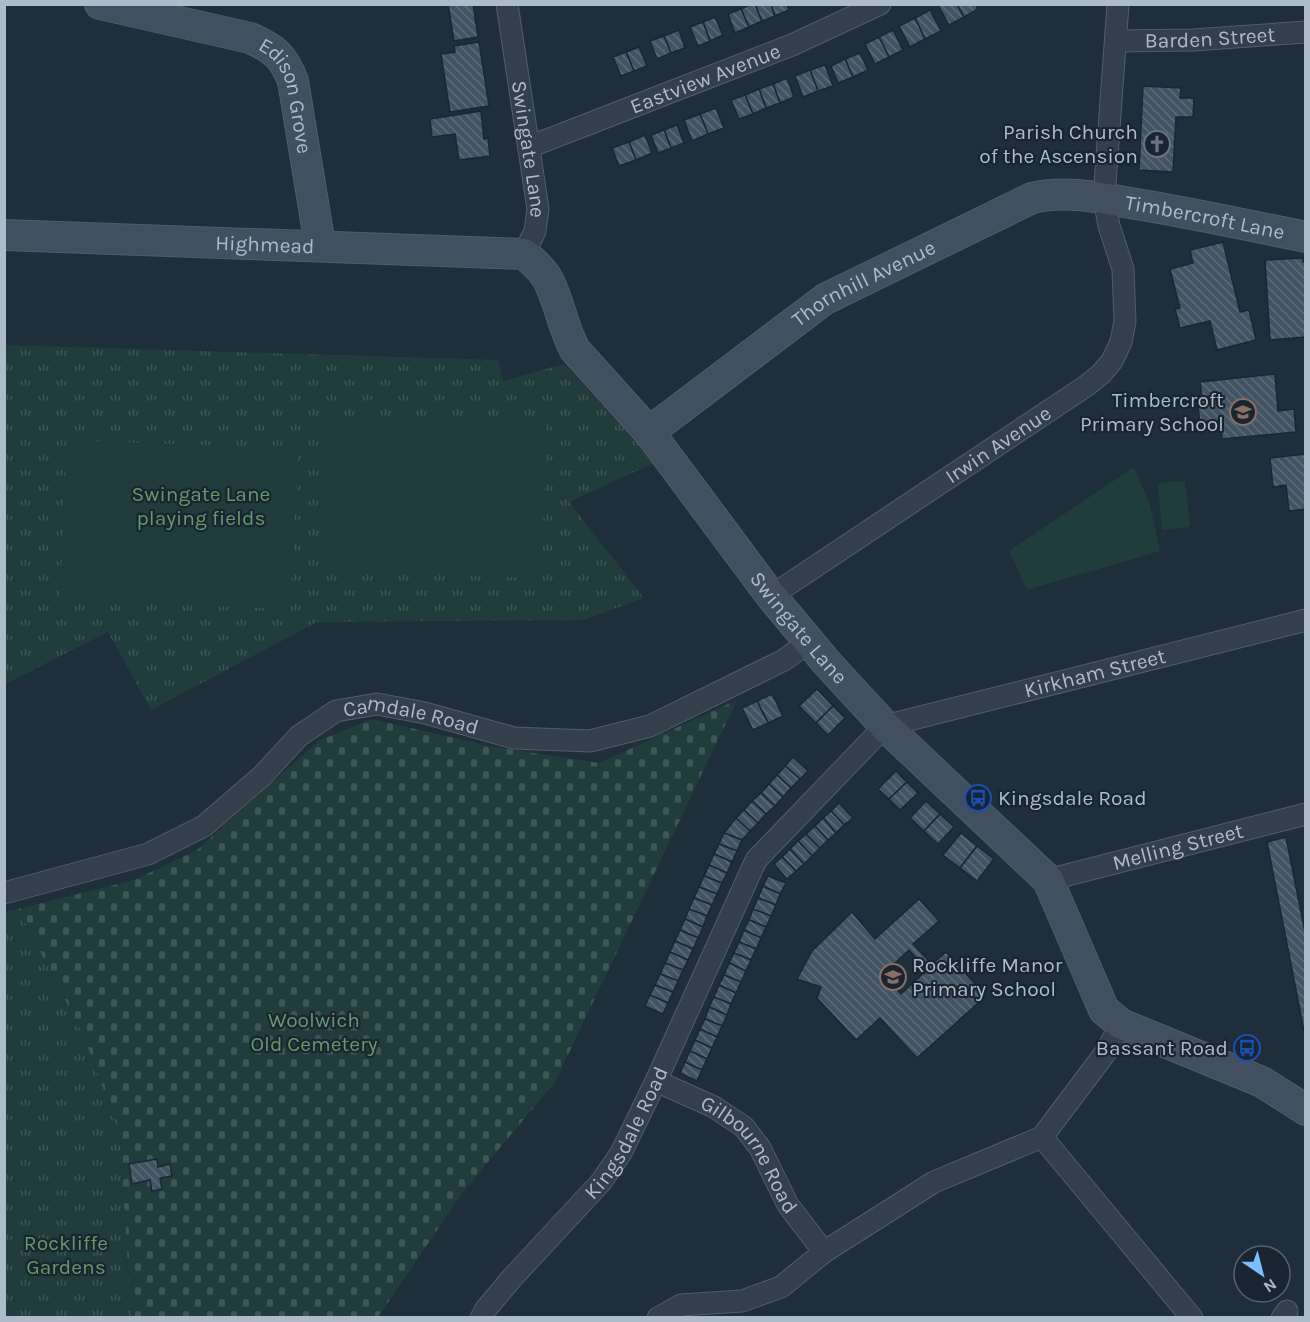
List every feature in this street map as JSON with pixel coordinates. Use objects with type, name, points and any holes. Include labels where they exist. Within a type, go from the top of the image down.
[{"type":"street","name":"Edison Grove","points":[[100,4],[250,39],[270,46],[285,61],[293,81],[320,245]]},
{"type":"street","name":"Swingate Lane","points":[[507,4],[538,209],[535,231],[524,254],[540,268],[549,282],[575,350],[649,432],[771,596],[885,726],[1048,880],[1104,1010],[1120,1024],[1262,1082],[1305,1110]]},
{"type":"street","name":"Eastview Avenue","points":[[529,147],[792,45],[880,4]]},
{"type":"street","name":"Irwin Avenue","points":[[771,596],[1010,437],[1101,374],[1112,361],[1121,342],[1125,321],[1123,269],[1108,226],[1104,198],[1118,4]]},
{"type":"street","name":"Barden Street","points":[[1116,41],[1194,40],[1305,32]]},
{"type":"street","name":"Thornhill Avenue","points":[[649,432],[825,299],[1032,198],[1060,194],[1104,198]]},
{"type":"street","name":"Timbercroft Lane","points":[[1104,198],[1305,237]]},
{"type":"street","name":"Highmead","points":[[4,235],[524,254]]},
{"type":"street","name":"Kirkham Street","points":[[885,726],[1305,620]]},
{"type":"street","name":"Camdale Road","points":[[4,893],[148,854],[204,826],[262,776],[299,736],[336,711],[377,704],[425,713],[514,738],[590,741],[650,726],[784,660],[810,641]]},
{"type":"street","name":"Kingsdale Road","points":[[481,1317],[512,1278],[601,1182],[621,1153],[756,860],[885,726]]},
{"type":"street","name":"Melling Street","points":[[1048,880],[1305,815]]},
{"type":"street","points":[[658,1317],[681,1305],[742,1301],[781,1287],[824,1252],[934,1182],[1042,1137],[1106,1052],[1120,1024]]},
{"type":"street","name":"Gilbourne Road","points":[[656,1081],[714,1107],[744,1127],[760,1148],[788,1205],[824,1252]]},
{"type":"street","points":[[1042,1137],[1192,1317]]},
{"type":"green space","name":"Swingate Lane playing fields","points":[[5,345],[498,360],[503,381],[564,364],[656,462],[569,502],[644,598],[584,620],[317,622],[151,710],[108,632],[5,684]]},
{"type":"green space","points":[[325,416],[546,422],[542,578],[320,571]]},
{"type":"green space","points":[[67,440],[298,449],[290,609],[60,600]]},
{"type":"green space","points":[[1134,467],[1150,505],[1160,551],[1027,590],[1009,551]]},
{"type":"green space","points":[[1185,481],[1190,527],[1162,530],[1158,483]]},
{"type":"green space","name":"Woolwich Old Cemetery","points":[[737,700],[555,1082],[463,1192],[378,1317],[131,1317],[120,1134],[83,1034],[18,909],[134,880],[197,850],[318,741],[372,719],[489,746],[599,763]]},
{"type":"green space","name":"Rockliffe Gardens","points":[[18,909],[83,1034],[120,1134],[131,1317],[5,1318],[4,912]]},
{"type":"building","points":[[448,4],[473,4],[478,37],[454,41]]},
{"type":"building","points":[[755,4],[762,21],[749,27],[741,9]]},
{"type":"building","points":[[755,4],[771,4],[775,16],[762,21]]},
{"type":"building","points":[[771,4],[787,4],[789,10],[775,16]]},
{"type":"building","points":[[957,4],[964,17],[949,25],[938,5]]},
{"type":"building","points":[[957,4],[976,4],[978,9],[964,17]]},
{"type":"building","points":[[741,9],[749,27],[735,33],[728,14]]},
{"type":"building","points":[[930,10],[941,31],[925,39],[915,18]]},
{"type":"building","points":[[715,17],[723,35],[710,41],[703,22]]},
{"type":"building","points":[[915,18],[925,39],[910,47],[899,26]]},
{"type":"building","points":[[703,22],[710,41],[698,46],[690,27]]},
{"type":"building","points":[[679,30],[685,48],[671,53],[664,36]]},
{"type":"building","points":[[893,30],[903,50],[889,57],[879,37]]},
{"type":"building","points":[[664,36],[671,53],[657,59],[650,41]]},
{"type":"building","points":[[879,37],[889,57],[875,64],[865,44]]},
{"type":"building","points":[[479,42],[489,106],[450,112],[441,54],[455,52],[454,46]]},
{"type":"building","points":[[639,47],[647,66],[634,71],[626,52]]},
{"type":"building","points":[[626,52],[634,71],[621,76],[613,57]]},
{"type":"building","points":[[860,53],[868,70],[853,77],[845,59]]},
{"type":"building","points":[[845,59],[853,77],[838,83],[831,66]]},
{"type":"building","points":[[825,65],[833,86],[818,91],[810,70]]},
{"type":"building","points":[[810,70],[818,91],[803,97],[795,76]]},
{"type":"building","points":[[787,78],[794,97],[780,103],[773,84]]},
{"type":"building","points":[[773,84],[780,103],[766,108],[759,89]]},
{"type":"building","name":"Parish Church of the Ascension","points":[[1143,86],[1181,88],[1180,98],[1194,98],[1193,117],[1176,117],[1173,172],[1139,170]]},
{"type":"building","points":[[759,89],[766,108],[753,114],[745,95]]},
{"type":"building","points":[[745,95],[753,114],[739,119],[731,100]]},
{"type":"building","points":[[716,108],[724,128],[708,134],[700,114]]},
{"type":"building","points":[[481,111],[484,139],[488,138],[490,156],[459,160],[455,134],[432,137],[430,119]]},
{"type":"building","points":[[700,114],[708,134],[692,141],[684,120]]},
{"type":"building","points":[[677,125],[684,143],[671,148],[664,130]]},
{"type":"building","points":[[664,130],[671,148],[658,153],[651,135]]},
{"type":"building","points":[[645,135],[652,153],[636,160],[629,142]]},
{"type":"building","points":[[629,142],[636,160],[619,166],[612,148]]},
{"type":"building","points":[[1223,242],[1240,312],[1249,310],[1256,340],[1217,350],[1210,321],[1180,328],[1175,309],[1180,308],[1170,269],[1193,263],[1190,250]]},
{"type":"building","points":[[1303,258],[1303,262],[1306,261],[1306,337],[1270,340],[1265,260]]},
{"type":"building","points":[[1275,374],[1278,411],[1294,409],[1296,432],[1222,439],[1220,421],[1200,423],[1197,399],[1202,398],[1200,382]]},
{"type":"building","points":[[1306,454],[1306,509],[1289,511],[1286,485],[1273,487],[1270,458]]},
{"type":"building","points":[[817,689],[833,706],[816,723],[799,706]]},
{"type":"building","points":[[772,694],[783,716],[768,723],[757,701]]},
{"type":"building","points":[[757,701],[768,723],[753,730],[742,708]]},
{"type":"building","points":[[833,706],[845,718],[828,735],[816,723]]},
{"type":"building","points":[[793,757],[808,771],[800,779],[785,766]]},
{"type":"building","points":[[785,766],[800,779],[791,788],[777,775]]},
{"type":"building","points":[[896,771],[907,782],[889,799],[878,789]]},
{"type":"building","points":[[777,775],[791,788],[783,797],[769,784]]},
{"type":"building","points":[[907,782],[918,793],[900,810],[889,799]]},
{"type":"building","points":[[769,784],[783,797],[775,806],[761,793]]},
{"type":"building","points":[[761,793],[775,806],[766,814],[752,801]]},
{"type":"building","points":[[752,801],[766,814],[758,823],[744,810]]},
{"type":"building","points":[[926,801],[940,814],[924,831],[910,818]]},
{"type":"building","points":[[839,803],[853,818],[844,825],[831,811]]},
{"type":"building","points":[[744,810],[758,823],[750,831],[736,818]]},
{"type":"building","points":[[831,811],[844,825],[836,833],[823,818]]},
{"type":"building","points":[[940,814],[954,827],[938,844],[924,831]]},
{"type":"building","points":[[736,818],[750,831],[742,840],[724,833]]},
{"type":"building","points":[[823,818],[836,833],[828,840],[815,826]]},
{"type":"building","points":[[815,826],[828,840],[820,848],[806,834]]},
{"type":"building","points":[[724,833],[742,840],[737,851],[719,844]]},
{"type":"building","points":[[961,833],[977,846],[960,868],[943,855]]},
{"type":"building","points":[[806,834],[820,848],[812,856],[798,841]]},
{"type":"building","points":[[1286,837],[1306,937],[1306,1041],[1267,842]]},
{"type":"building","points":[[798,841],[812,856],[804,864],[790,849]]},
{"type":"building","points":[[719,844],[737,851],[732,862],[714,854]]},
{"type":"building","points":[[977,846],[994,859],[977,881],[960,868]]},
{"type":"building","points":[[790,849],[804,864],[796,871],[782,857]]},
{"type":"building","points":[[714,854],[732,862],[727,873],[709,865]]},
{"type":"building","points":[[782,857],[796,871],[787,879],[774,864]]},
{"type":"building","points":[[709,865],[727,873],[722,883],[704,876]]},
{"type":"building","points":[[704,876],[722,883],[717,894],[699,887]]},
{"type":"building","points":[[768,876],[786,883],[780,894],[763,886]]},
{"type":"building","points":[[763,886],[780,894],[776,905],[758,898]]},
{"type":"building","points":[[699,887],[717,894],[712,905],[694,898]]},
{"type":"building","points":[[694,898],[712,905],[707,916],[689,909]]},
{"type":"building","points":[[758,898],[776,905],[771,916],[753,909]]},
{"type":"building","points":[[919,899],[939,921],[913,944],[932,964],[946,952],[986,996],[917,1058],[880,1018],[856,1040],[817,998],[821,987],[797,979],[812,951],[852,912],[875,939]],"holes":[[[909,950],[927,970],[901,994],[883,974]]]},
{"type":"building","points":[[689,909],[707,916],[703,927],[685,919]]},
{"type":"building","points":[[753,909],[771,916],[766,927],[749,920]]},
{"type":"building","points":[[685,919],[703,927],[698,938],[680,930]]},
{"type":"building","points":[[749,920],[766,927],[761,938],[744,930]]},
{"type":"building","points":[[680,930],[698,938],[693,949],[675,941]]},
{"type":"building","points":[[744,930],[761,938],[756,949],[739,942]]},
{"type":"building","points":[[675,941],[693,949],[688,960],[670,952]]},
{"type":"building","points":[[739,942],[756,949],[751,960],[734,953]]},
{"type":"building","points":[[670,952],[688,960],[683,970],[665,963]]},
{"type":"building","points":[[734,953],[751,960],[746,971],[729,963]]},
{"type":"building","points":[[665,963],[683,970],[678,981],[660,974]]},
{"type":"building","points":[[729,963],[746,971],[741,982],[724,975]]},
{"type":"building","points":[[660,974],[678,981],[673,992],[655,985]]},
{"type":"building","points":[[724,975],[741,982],[736,993],[719,985]]},
{"type":"building","points":[[655,985],[673,992],[668,1003],[650,995]]},
{"type":"building","points":[[719,985],[736,993],[731,1004],[714,997]]},
{"type":"building","points":[[650,995],[668,1003],[663,1014],[645,1006]]},
{"type":"building","points":[[714,997],[731,1004],[727,1015],[709,1007]]},
{"type":"building","points":[[709,1007],[727,1015],[722,1026],[705,1019]]},
{"type":"building","points":[[705,1019],[722,1026],[717,1037],[700,1029]]},
{"type":"building","points":[[700,1029],[717,1037],[712,1048],[695,1040]]},
{"type":"building","points":[[695,1040],[712,1048],[707,1059],[690,1051]]},
{"type":"building","points":[[690,1051],[707,1059],[702,1070],[685,1062]]},
{"type":"building","points":[[685,1062],[702,1070],[697,1081],[680,1073]]},
{"type":"building","points":[[157,1159],[158,1167],[170,1164],[172,1176],[160,1178],[162,1189],[152,1191],[150,1180],[132,1184],[129,1164]]},
{"type":"place","name":"Parish Church of the Ascension","points":[[1157,144]]},
{"type":"place","name":"Timbercroft Primary School","points":[[1243,412]]},
{"type":"place","name":"Kingsdale Road","points":[[978,798]]},
{"type":"place","name":"Rockliffe Manor Primary School","points":[[893,977]]},
{"type":"place","name":"Bassant Road","points":[[1247,1048]]}]
